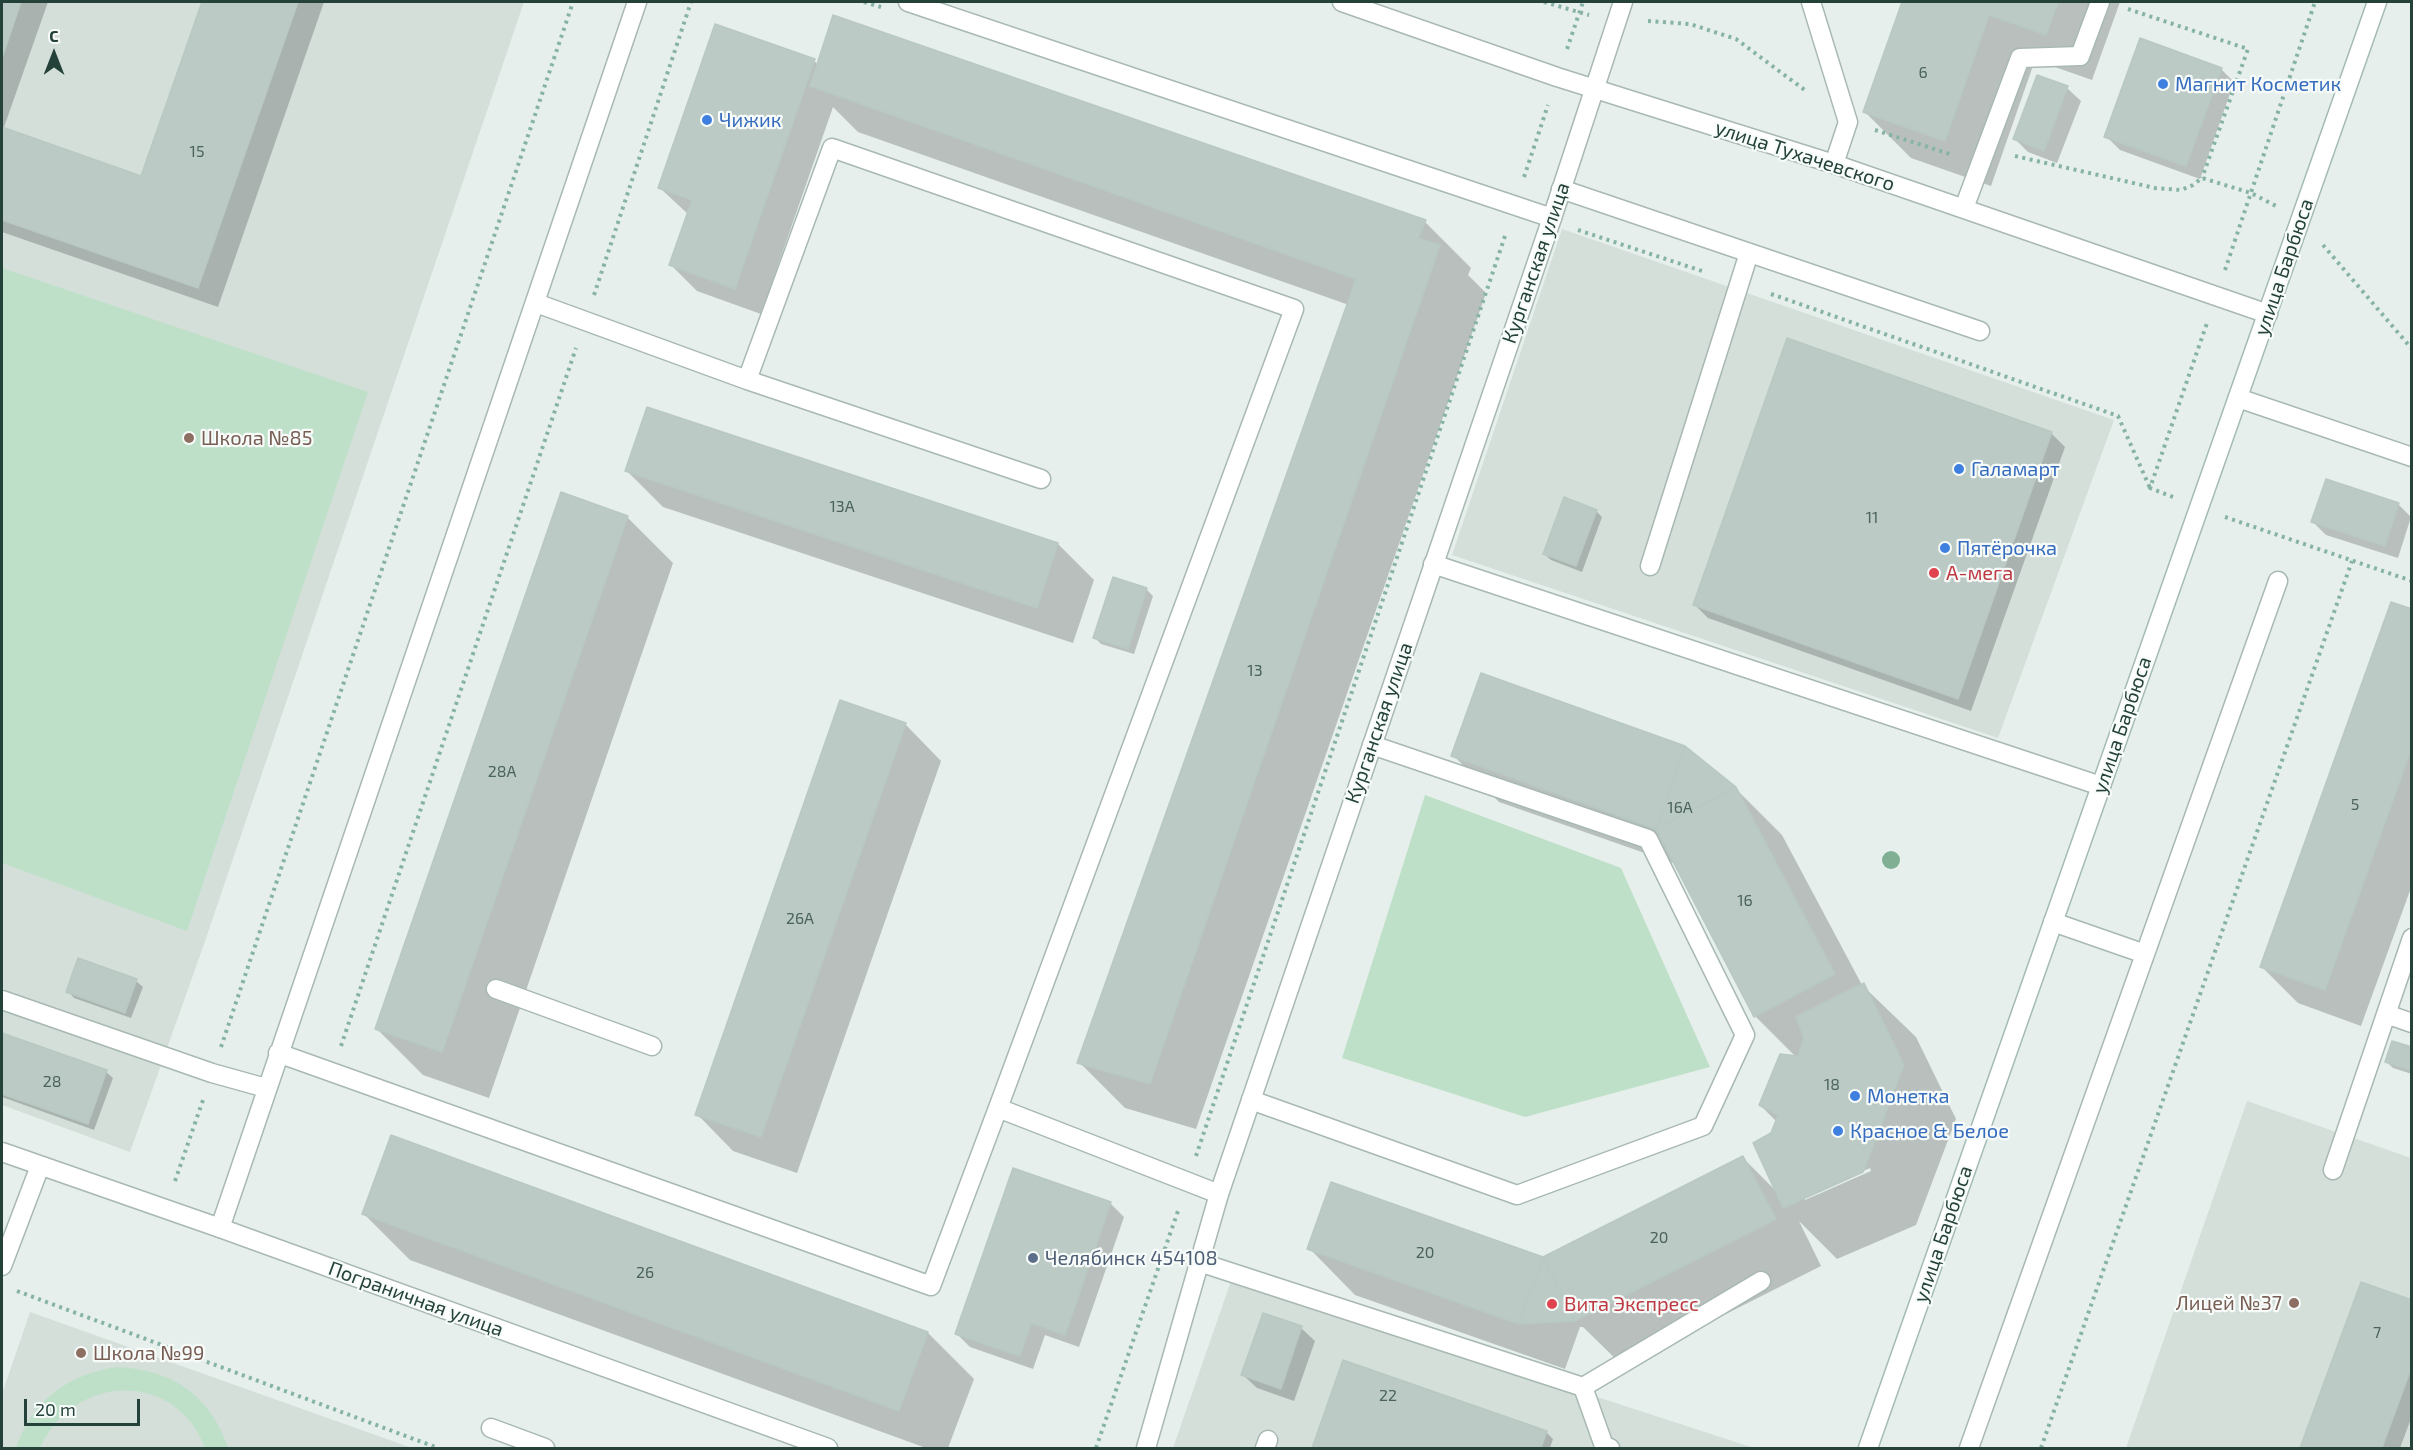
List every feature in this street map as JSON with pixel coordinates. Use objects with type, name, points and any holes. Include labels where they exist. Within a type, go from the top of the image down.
[{"type":"street","points":[[220,1228],[637,2]]},
{"type":"street","points":[[908,2],[1551,219]]},
{"type":"street","name":"улица Тухачевского","points":[[1342,2],[1593,89],[1834,164],[2268,314]]},
{"type":"street","name":"Курганская улица","points":[[1146,1449],[1219,1194],[1623,2]]},
{"type":"street","points":[[1810,2],[1848,122],[1834,164]]},
{"type":"street","points":[[1964,208],[2020,58],[2080,56],[2100,2]]},
{"type":"street","name":"улица Барбюса","points":[[1868,1449],[2378,2]]},
{"type":"street","points":[[278,1053],[931,1286],[1294,309],[832,148],[747,380]]},
{"type":"street","points":[[1561,189],[1980,331]]},
{"type":"street","points":[[1650,566],[1749,253]]},
{"type":"street","points":[[536,303],[747,380],[1041,479]]},
{"type":"street","points":[[2238,398],[2412,458]]},
{"type":"street","points":[[1433,564],[2101,786]]},
{"type":"street","points":[[1969,1449],[2278,581]]},
{"type":"street","points":[[1251,1100],[1517,1195],[1703,1126],[1745,1035],[1648,839],[1372,745]]},
{"type":"street","points":[[2053,922],[2145,954]]},
{"type":"street","points":[[2333,1170],[2412,938]]},
{"type":"street","points":[[496,989],[652,1046]]},
{"type":"street","points":[[2,1000],[212,1073],[266,1088]]},
{"type":"street","points":[[2386,1014],[2412,1023]]},
{"type":"street","points":[[998,1108],[1219,1194]]},
{"type":"street","name":"Пограничная улица","points":[[2,1152],[220,1228],[828,1449]]},
{"type":"street","points":[[2,1266],[40,1166]]},
{"type":"street","points":[[1199,1262],[1583,1387],[1761,1281]]},
{"type":"street","points":[[1583,1387],[1606,1448]]},
{"type":"street","points":[[491,1428],[545,1449]]},
{"type":"path","points":[[174,1184],[573,2]]},
{"type":"path","points":[[332,1072],[691,2]]},
{"type":"path","points":[[1096,1449],[1583,2]]},
{"type":"path","points":[[2118,5],[2248,49],[2202,178]]},
{"type":"path","points":[[1551,219],[2118,416],[2150,488]]},
{"type":"path","points":[[2041,1449],[2352,561]]},
{"type":"path","points":[[13,1290],[438,1449]]},
{"type":"shaded area","name":"Школа №85","points":[[2,2],[524,2],[202,950],[130,1152],[2,1105]]},
{"type":"shaded area","points":[[1562,229],[2114,420],[1998,738],[1452,555]]},
{"type":"shaded area","name":"Лицей №37","points":[[2247,1101],[2411,1158],[2411,1448],[2126,1448]]},
{"type":"shaded area","points":[[1232,1278],[1754,1448],[1173,1448]]},
{"type":"shaded area","name":"Школа №99","points":[[30,1312],[412,1448],[2,1448],[2,1394]]},
{"type":"green space","points":[[2,268],[368,392],[187,931],[2,863]]},
{"type":"green space","points":[[1425,795],[1621,868],[1710,1067],[1525,1117],[1342,1058]]},
{"type":"green space","points":[[117,1367],[155,1373],[187,1389],[211,1414],[228,1448],[205,1448],[191,1422],[171,1404],[148,1394],[124,1391],[99,1395],[75,1406],[55,1424],[40,1448],[16,1448],[32,1416],[54,1392],[83,1376]]},
{"type":"building","points":[[2,2],[21,2],[2,58]]},
{"type":"building","points":[[202,2],[298,2],[198,288],[2,220],[2,127],[141,176]]},
{"type":"building","points":[[1902,2],[2058,2],[2046,35],[1989,15],[1945,141],[1863,112]]},
{"type":"building","points":[[833,15],[1426,220],[1418,238],[1440,245],[1150,1084],[1077,1063],[1356,279],[810,86]]},
{"type":"building","points":[[715,24],[815,59],[735,289],[669,265],[692,200],[658,188]]},
{"type":"building","points":[[2140,38],[2222,68],[2186,166],[2104,137]]},
{"type":"building","points":[[2037,75],[2068,86],[2044,151],[2013,139]]},
{"type":"building","points":[[1787,338],[2052,432],[1958,699],[1693,605]]},
{"type":"building","points":[[647,407],[1058,543],[1037,608],[625,471]]},
{"type":"building","points":[[2326,479],[2399,503],[2385,546],[2311,522]]},
{"type":"building","points":[[561,492],[628,516],[442,1052],[375,1029]]},
{"type":"building","points":[[1564,497],[1597,510],[1576,566],[1543,554]]},
{"type":"building","points":[[1113,577],[1147,588],[1128,649],[1093,638]]},
{"type":"building","points":[[2391,602],[2412,609],[2412,747],[2325,990],[2260,967]]},
{"type":"building","points":[[1481,673],[1685,746],[1656,829],[1451,756]]},
{"type":"building","points":[[840,700],[906,723],[761,1137],[695,1115]]},
{"type":"building","points":[[1685,746],[1736,787],[1656,829]]},
{"type":"building","points":[[1736,787],[1835,974],[1754,1017],[1656,829]]},
{"type":"building","points":[[78,958],[137,979],[125,1013],[66,992]]},
{"type":"building","points":[[1864,983],[1904,1065],[1863,1172],[1783,1208],[1753,1143],[1771,1133],[1778,1115],[1759,1105],[1780,1054],[1798,1056],[1804,1038],[1796,1017]]},
{"type":"building","points":[[2,1033],[107,1070],[88,1124],[2,1094]]},
{"type":"building","points":[[2392,1041],[2412,1047],[2412,1071],[2385,1062]]},
{"type":"building","points":[[391,1135],[928,1332],[899,1411],[362,1214]]},
{"type":"building","points":[[1743,1156],[1776,1219],[1575,1321],[1543,1257]]},
{"type":"building","points":[[1013,1168],[1111,1202],[1065,1335],[1031,1323],[1020,1356],[955,1334]]},
{"type":"building","points":[[1331,1182],[1543,1257],[1519,1324],[1307,1249]]},
{"type":"building","points":[[1543,1257],[1575,1321],[1519,1324]]},
{"type":"building","points":[[2361,1282],[2412,1300],[2412,1366],[2382,1448],[2300,1448]]},
{"type":"building","points":[[1263,1313],[1302,1326],[1281,1389],[1241,1375]]},
{"type":"building","points":[[1343,1360],[1547,1431],[1541,1448],[1312,1448]]},
{"type":"place","name":"Магнит Косметик","points":[[2163,84]]},
{"type":"place","name":"Чижик","points":[[707,120]]},
{"type":"place","name":"Школа №85","points":[[189,438]]},
{"type":"place","name":"Галамарт","points":[[1959,469]]},
{"type":"place","name":"Пятёрочка","points":[[1945,548]]},
{"type":"place","name":"А-мега","points":[[1934,573]]},
{"type":"place","name":"Монетка","points":[[1855,1096]]},
{"type":"place","name":"Красное & Белое","points":[[1838,1131]]},
{"type":"place","name":"Челябинск 454108","points":[[1033,1258]]},
{"type":"place","name":"Лицей №37","points":[[2294,1303]]},
{"type":"place","name":"Вита Экспресс","points":[[1552,1304]]},
{"type":"place","name":"Школа №99","points":[[81,1353]]}]
